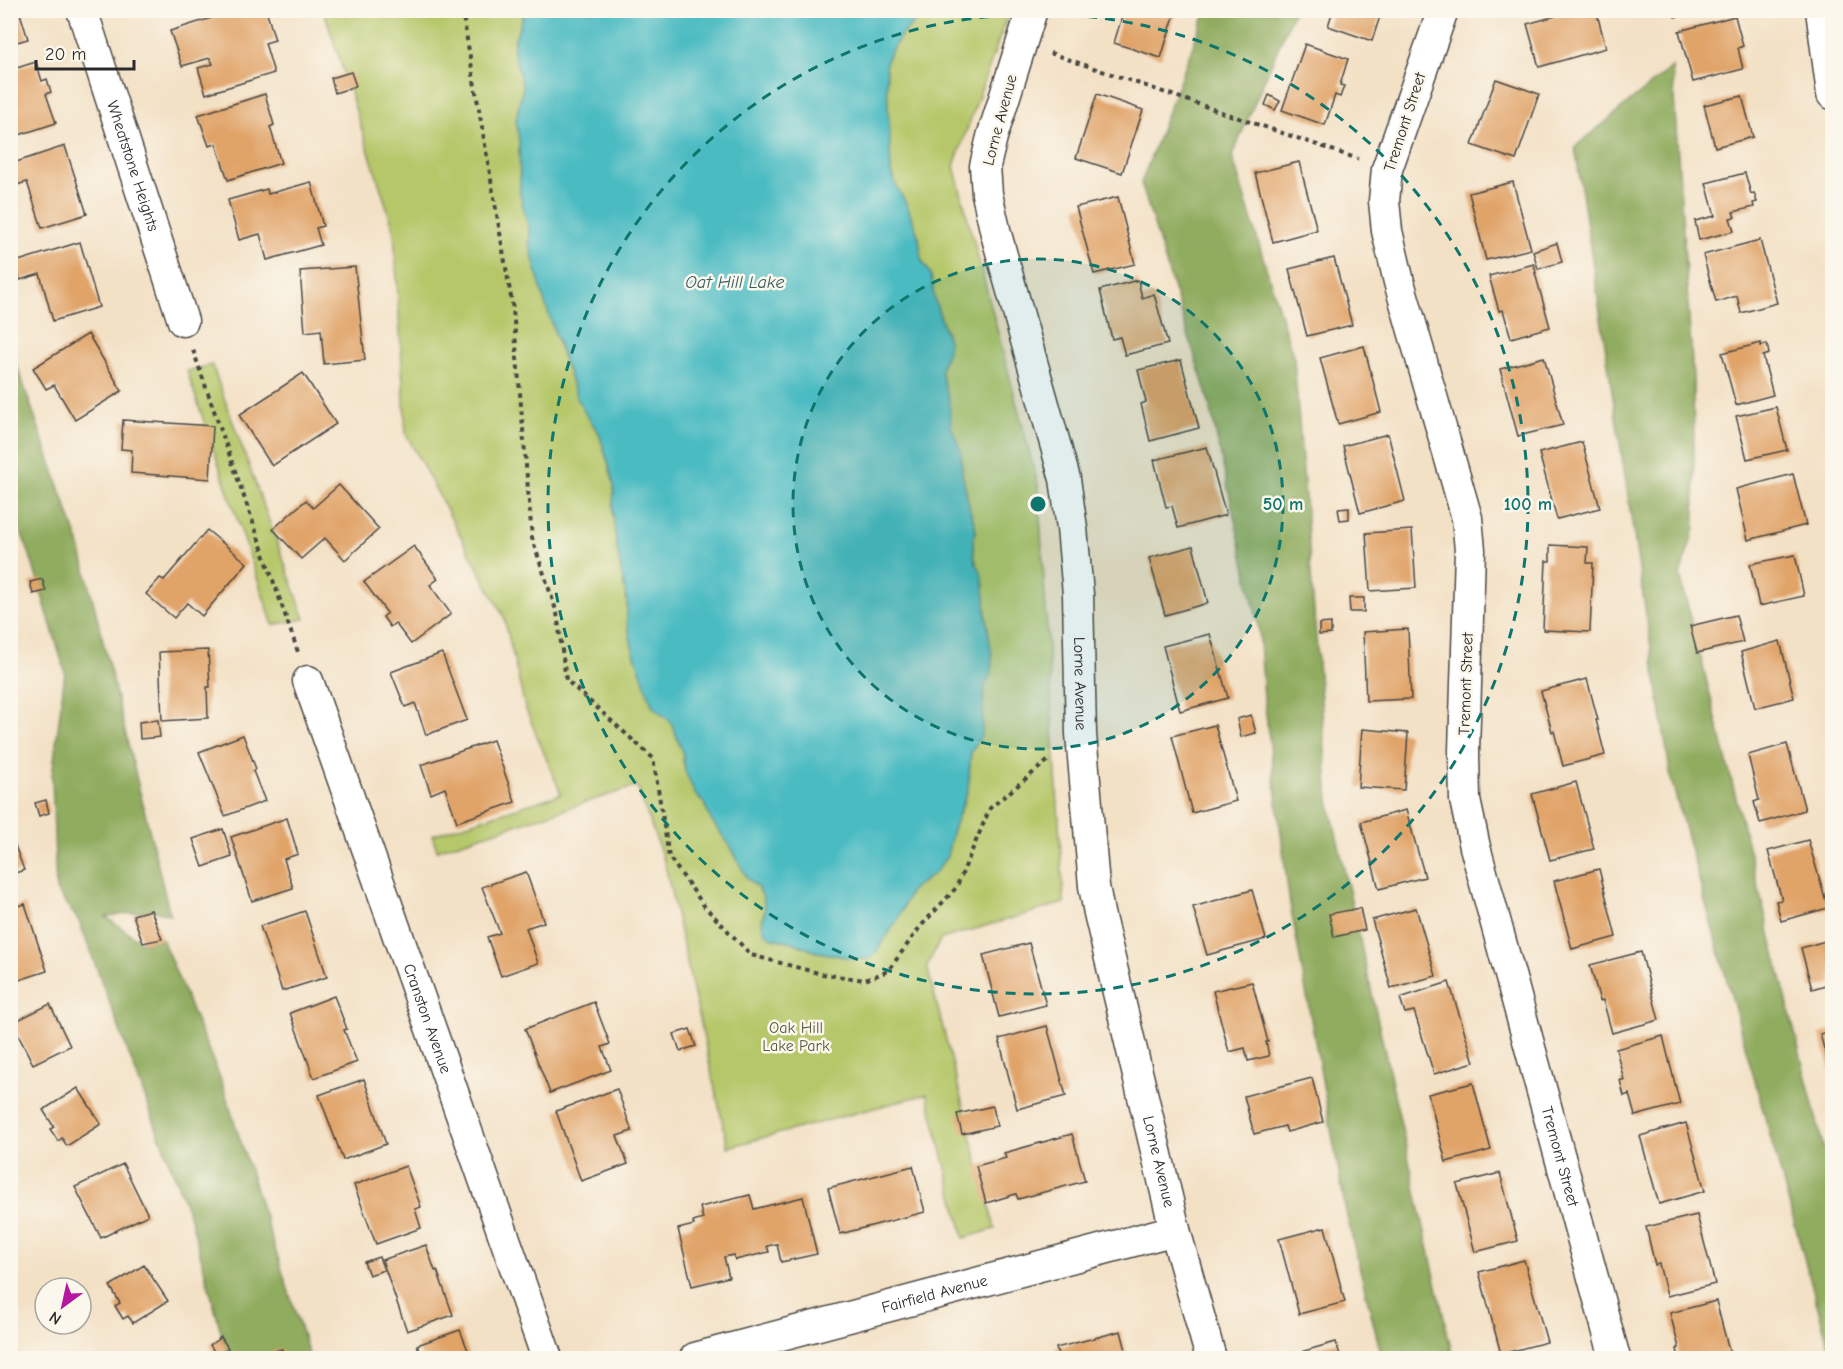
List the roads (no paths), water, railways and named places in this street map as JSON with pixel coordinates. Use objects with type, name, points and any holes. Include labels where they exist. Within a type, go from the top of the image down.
[{"type":"street","name":"Wheatstone Heights","points":[[82,10],[183,321]]},
{"type":"street","name":"Lorne Avenue","points":[[1032,10],[992,137],[985,166],[987,194],[996,234],[1065,479],[1078,594],[1081,734],[1094,886],[1099,913],[1175,1230],[1211,1359]]},
{"type":"street","name":"Tremont Street","points":[[1443,10],[1387,169],[1384,201],[1387,231],[1467,518],[1470,562],[1464,751],[1465,800],[1615,1359]]},
{"type":"street","points":[[1821,10],[1833,94]]},
{"type":"street","name":"Cranston Avenue","points":[[308,681],[547,1359]]},
{"type":"street","name":"Fairfield Avenue","points":[[695,1359],[1175,1230]]},
{"type":"water","name":"Oat Hill Lake","points":[[524,10],[916,11],[914,23],[901,35],[886,63],[891,172],[907,205],[919,238],[921,259],[931,275],[934,298],[948,341],[948,352],[942,364],[941,373],[949,400],[951,426],[961,451],[962,473],[975,525],[974,555],[984,586],[992,656],[991,673],[984,690],[981,736],[971,752],[968,790],[953,829],[947,856],[936,872],[911,890],[897,921],[874,955],[868,959],[855,959],[814,951],[790,941],[772,938],[765,933],[762,924],[765,909],[763,897],[758,888],[747,878],[731,847],[711,820],[704,803],[695,794],[685,771],[683,754],[672,724],[652,705],[632,646],[627,622],[627,602],[613,513],[614,485],[608,462],[599,433],[577,398],[544,300],[529,243],[530,234],[520,194],[519,141],[516,120],[523,88],[514,52],[514,42]]},
{"type":"park label","name":"Oak Hill Lake Park","points":[[796,1037]]}]
